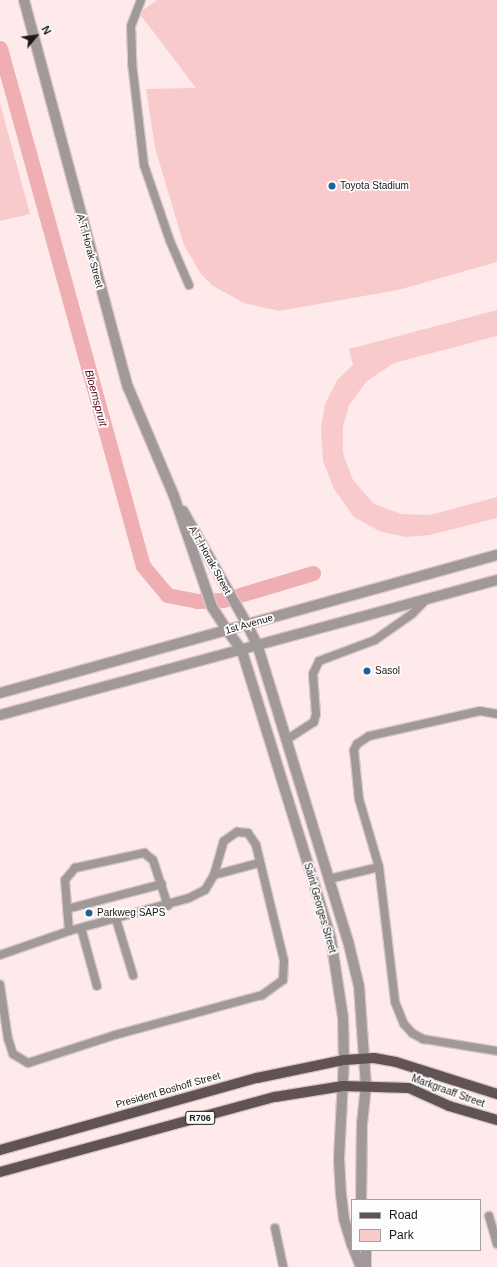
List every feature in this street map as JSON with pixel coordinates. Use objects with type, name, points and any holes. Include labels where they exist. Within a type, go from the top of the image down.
[{"type":"main road","name":"Markgraaff Street","points":[[344,1060],[366,1059],[419,1068],[497,1094]]},
{"type":"main road","name":"President Boshoff Street","points":[[0,1150],[257,1078],[344,1060]]},
{"type":"main road","name":"Markgraaff Street","points":[[343,1086],[409,1088],[449,1106],[497,1120]]},
{"type":"main road","name":"R706","points":[[0,1172],[275,1097],[343,1086]]},
{"type":"street","name":"A.T. Horak Street","points":[[24,0],[116,347],[146,434],[174,496],[197,568],[212,607],[227,630]]},
{"type":"street","name":"A.T. Horak Street","points":[[174,496],[214,562],[231,599],[247,624]]},
{"type":"street","name":"1st Avenue","points":[[0,693],[497,555]]},
{"type":"street","points":[[0,715],[258,647],[497,580]]},
{"type":"street","name":"Saint Georges Street","points":[[247,624],[258,647],[329,879],[359,986],[366,1059],[366,1086],[362,1130],[361,1199]]},
{"type":"street","name":"Saint Georges Street","points":[[227,630],[242,651],[331,939],[341,989],[344,1060],[339,1158],[341,1194],[344,1218],[351,1242]]},
{"type":"street","points":[[354,1251],[361,1267]]},
{"type":"street","points":[[366,1251],[366,1267]]},
{"type":"lane","points":[[141,0],[131,26],[132,63],[144,165],[170,241],[189,285]]},
{"type":"lane","points":[[286,740],[314,722],[316,714],[314,674],[319,661],[375,640],[412,614],[425,601]]},
{"type":"lane","points":[[497,714],[480,711],[370,736],[357,744],[354,750],[354,763],[359,799],[379,867],[395,1002],[404,1024],[412,1033],[423,1039],[497,1051]]},
{"type":"lane","points":[[0,955],[69,931],[168,906],[205,890],[214,875],[224,841],[237,832],[248,833],[256,845],[259,864],[284,961],[283,980],[262,995],[115,1035],[28,1063],[13,1054],[8,1039],[0,985]]},
{"type":"lane","points":[[69,931],[65,880],[75,868],[144,853],[152,860],[162,884],[168,906]]},
{"type":"lane","points":[[214,875],[259,864]]},
{"type":"lane","points":[[329,879],[379,867]]},
{"type":"lane","points":[[67,909],[162,884]]},
{"type":"lane","points":[[116,919],[133,975]]},
{"type":"lane","points":[[81,928],[97,986]]},
{"type":"lane","points":[[489,1216],[497,1244]]},
{"type":"lane","points":[[275,1228],[283,1267]]},
{"type":"green space","name":"Toyota Stadium","points":[[157,0],[497,0],[497,262],[398,290],[279,311],[244,303],[213,286],[201,274],[184,245],[155,148],[146,89],[196,88],[139,13]]},
{"type":"green space","points":[[0,103],[30,214],[0,221]]},
{"type":"green space","points":[[497,310],[497,336],[394,363],[367,381],[349,405],[343,427],[343,453],[353,480],[374,504],[401,514],[430,515],[497,497],[497,518],[430,535],[405,537],[379,531],[354,517],[334,489],[323,461],[321,428],[325,404],[337,380],[353,365],[349,349]]},
{"type":"waterway","name":"Bloemspruit","points":[[0,48],[143,566],[167,595],[197,601],[223,600],[313,573]]},
{"type":"place","name":"Toyota Stadium","points":[[332,186]]},
{"type":"place","name":"Sasol","points":[[367,671]]},
{"type":"place","name":"Parkweg SAPS","points":[[89,913]]}]
